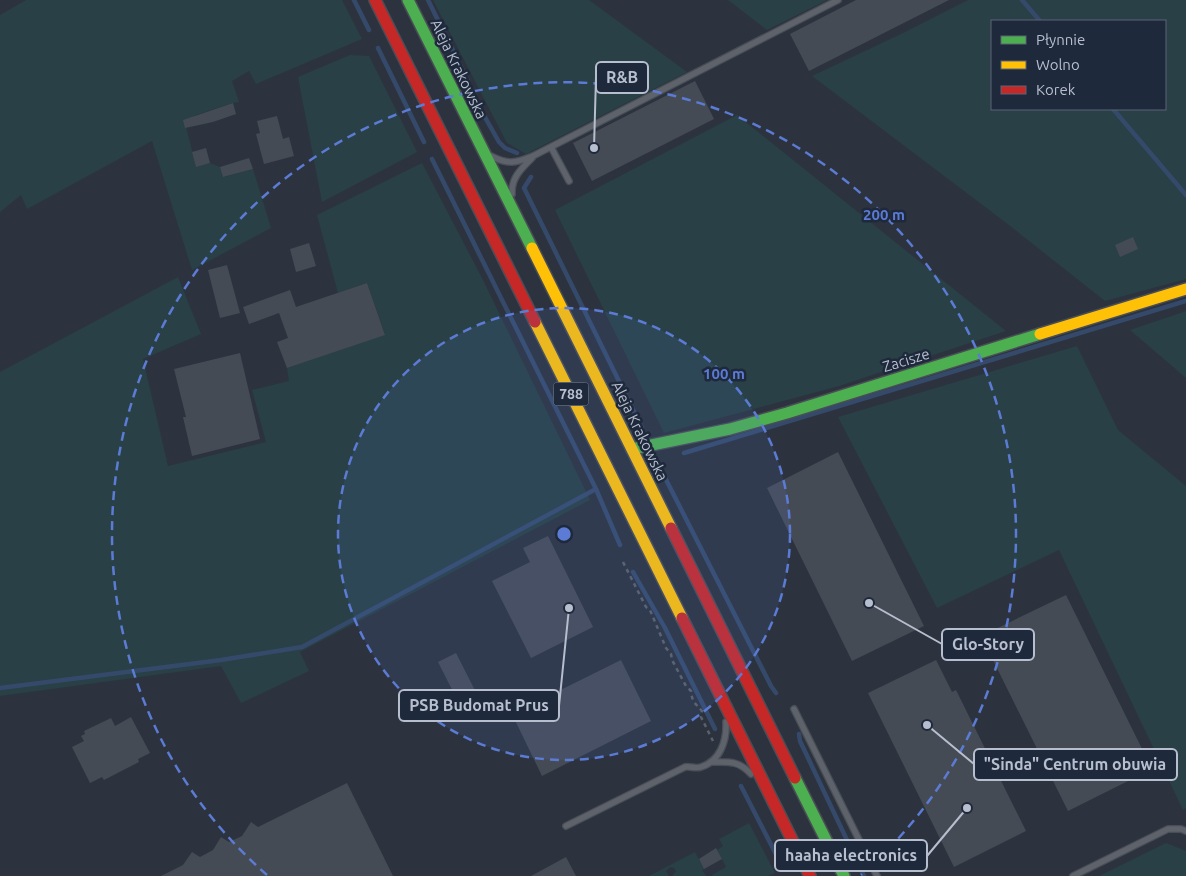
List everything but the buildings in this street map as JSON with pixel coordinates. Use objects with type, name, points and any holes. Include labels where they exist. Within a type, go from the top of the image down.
[{"type":"main road","name":"788","points":[[375,0],[810,876]]},
{"type":"main road","name":"Aleja Krakowska","points":[[408,0],[844,876]]},
{"type":"main road","name":"Zacisze","points":[[632,449],[730,428],[786,413],[1186,288]]},
{"type":"lane","points":[[483,151],[501,161],[510,163],[533,156],[838,0]]},
{"type":"lane","points":[[551,147],[569,181]]},
{"type":"lane","points":[[521,228],[512,192],[514,180],[519,171],[533,156]]},
{"type":"lane","points":[[712,762],[724,744],[726,706]]},
{"type":"lane","points":[[794,709],[877,876]]},
{"type":"lane","points":[[566,826],[685,767],[699,768],[712,762],[735,762],[767,788]]},
{"type":"lane","points":[[1073,876],[1168,829],[1186,831]]},
{"type":"path","points":[[623,562],[646,607],[650,610],[666,648],[691,692],[696,706],[702,711],[701,717],[716,746]]},
{"type":"green space","points":[[26,0],[342,0],[362,39],[256,84],[249,71],[232,81],[239,102],[196,115],[185,123],[196,166],[210,163],[220,167],[224,177],[253,169],[271,228],[192,270],[152,141],[27,209],[21,195],[0,212],[0,15]]},
{"type":"green space","points":[[433,0],[589,0],[687,72],[526,154],[507,143]]},
{"type":"green space","points":[[728,0],[827,0],[767,30]]},
{"type":"green space","points":[[968,0],[1186,0],[1186,279],[1105,301],[1005,222],[812,76]]},
{"type":"green space","points":[[350,55],[369,56],[417,152],[322,202],[298,77]]},
{"type":"green space","points":[[737,115],[1006,331],[839,386],[664,433],[555,210]]},
{"type":"green space","points":[[422,163],[483,280],[590,500],[300,652],[309,671],[241,703],[221,666],[0,696],[0,372],[178,277],[201,334],[143,359],[168,466],[266,442],[252,390],[289,381],[287,368],[385,334],[367,283],[338,293],[317,215]]},
{"type":"green space","points":[[1186,311],[1186,378],[1130,330]]},
{"type":"green space","points":[[1077,346],[1118,430],[1186,486],[1186,808],[1183,810],[1059,550],[937,608],[838,417]]},
{"type":"green space","points":[[749,823],[775,873],[768,876],[713,876],[726,867],[717,850],[723,846],[719,839]]},
{"type":"green space","points":[[1166,843],[1186,851],[1186,876],[1099,876]]},
{"type":"green space","points":[[695,852],[706,876],[672,876],[676,871],[670,867],[666,871],[669,876],[649,876]]},
{"type":"waterway","points":[[354,0],[369,30]]},
{"type":"waterway","points":[[428,0],[469,83]]},
{"type":"waterway","points":[[1022,0],[1039,20]]},
{"type":"waterway","points":[[378,48],[424,142]]},
{"type":"waterway","points":[[478,105],[499,142],[505,148],[517,153]]},
{"type":"waterway","points":[[1114,110],[1186,195]]},
{"type":"waterway","points":[[432,159],[596,489],[620,545]]},
{"type":"waterway","points":[[531,177],[524,188],[642,428]]},
{"type":"waterway","points":[[684,453],[1186,301]]},
{"type":"waterway","points":[[654,456],[776,693]]},
{"type":"waterway","points":[[0,688],[221,660],[302,647],[596,489]]},
{"type":"waterway","points":[[633,572],[665,628],[715,729]]},
{"type":"waterway","points":[[799,734],[800,741],[864,876]]},
{"type":"waterway","points":[[741,786],[781,864]]},
{"type":"traffic: fast","points":[[408,0],[532,248]]},
{"type":"traffic: fast","points":[[632,449],[730,429],[787,413],[1040,334]]},
{"type":"traffic: fast","points":[[795,778],[844,876]]},
{"type":"traffic: slow","points":[[532,248],[671,528]]},
{"type":"traffic: slow","points":[[1040,334],[1186,289]]},
{"type":"traffic: slow","points":[[535,322],[682,618]]},
{"type":"traffic: jam","points":[[375,0],[535,322]]},
{"type":"traffic: jam","points":[[671,528],[795,778]]},
{"type":"traffic: jam","points":[[682,618],[810,876]]},
{"type":"place","name":"R&B","points":[[594,148]]},
{"type":"place","name":"Glo-Story","points":[[869,603]]},
{"type":"place","name":"PSB Budomat Prus","points":[[569,608]]},
{"type":"place","name":"\"Sinda\" Centrum obuwia","points":[[927,725]]},
{"type":"place","name":"haaha electronics","points":[[967,808]]}]
